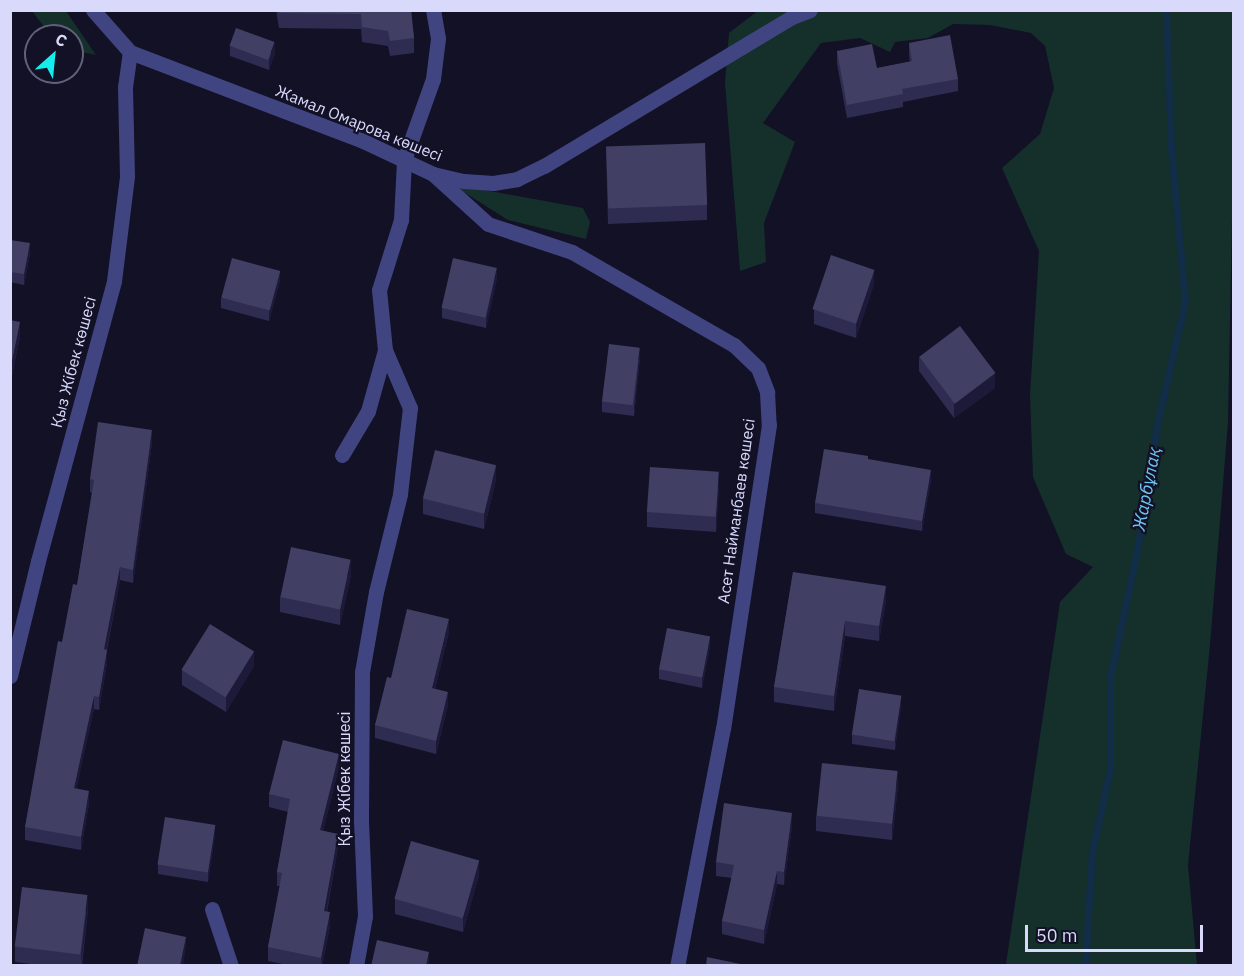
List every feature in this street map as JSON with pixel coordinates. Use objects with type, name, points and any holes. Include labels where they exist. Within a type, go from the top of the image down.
[{"type":"street","name":"Жамал Омарова көшесі","points":[[93,10],[130,52],[363,141],[433,174],[464,181],[493,183],[517,179],[554,160],[792,17],[810,10]]},
{"type":"street","name":"Қыз Жібек көшесі","points":[[356,966],[365,916],[361,819],[362,672],[376,592],[400,494],[410,408],[385,350],[379,290],[401,220],[404,160],[433,79],[438,38],[433,10]]},
{"type":"street","name":"Қыз Жібек көшесі","points":[[10,676],[38,561],[114,281],[127,176],[125,87],[130,52]]},
{"type":"street","name":"Асет Найманбаев көшесі","points":[[433,174],[488,224],[572,252],[734,345],[758,368],[766,393],[769,425],[723,728],[677,966]]},
{"type":"street","name":"Қыз Жібек көшесі","points":[[342,455],[368,411],[385,350]]},
{"type":"street","points":[[212,909],[231,966]]},
{"type":"green space","points":[[759,10],[1233,11],[1233,167],[1228,422],[1210,645],[1188,865],[1197,965],[1006,964],[1060,602],[1093,567],[1066,554],[1033,477],[1030,395],[1039,251],[1002,168],[1040,134],[1054,88],[1045,46],[1031,33],[990,25],[953,24],[928,38],[895,42],[890,52],[860,38],[821,43],[763,123],[795,142],[764,223],[766,262],[740,271],[725,83],[729,33]]},
{"type":"green space","points":[[32,11],[66,11],[75,24],[42,24]]},
{"type":"green space","points":[[84,37],[96,55],[84,52]]},
{"type":"green space","points":[[451,184],[583,208],[590,222],[586,239],[508,220]]},
{"type":"building","points":[[278,10],[411,10],[414,38],[390,41],[388,31],[362,27],[361,14],[279,13]]},
{"type":"building","points":[[236,28],[275,42],[268,60],[230,46]]},
{"type":"building","points":[[950,35],[958,79],[902,89],[903,94],[847,105],[837,51],[872,44],[877,68],[912,61],[909,43]]},
{"type":"building","points":[[705,143],[707,205],[608,208],[606,146]]},
{"type":"building","points":[[10,240],[30,243],[24,274],[10,272]]},
{"type":"building","points":[[831,255],[874,270],[856,324],[812,309]]},
{"type":"building","points":[[232,258],[280,271],[270,311],[221,298]]},
{"type":"building","points":[[453,258],[497,268],[485,318],[442,308]]},
{"type":"building","points":[[10,320],[20,322],[11,365],[10,365]]},
{"type":"building","points":[[960,326],[996,373],[955,404],[919,357]]},
{"type":"building","points":[[609,344],[640,348],[633,405],[602,402]]},
{"type":"building","points":[[98,422],[152,430],[133,570],[120,567],[104,649],[107,650],[99,697],[94,696],[74,788],[89,791],[81,837],[25,827],[58,641],[62,642],[73,584],[77,585],[94,480],[90,479]]},
{"type":"building","points":[[824,449],[931,470],[922,521],[815,503]]},
{"type":"building","points":[[435,450],[496,465],[484,514],[423,499]]},
{"type":"building","points":[[650,467],[719,472],[716,517],[647,512]]},
{"type":"building","points":[[291,547],[351,560],[340,610],[280,597]]},
{"type":"building","points":[[793,572],[886,586],[879,626],[845,621],[834,696],[774,687]]},
{"type":"building","points":[[407,609],[449,619],[432,688],[448,692],[436,741],[375,725],[387,677],[391,678]]},
{"type":"building","points":[[210,624],[254,652],[225,697],[181,670]]},
{"type":"building","points":[[667,628],[710,636],[702,678],[659,669]]},
{"type":"building","points":[[859,689],[901,696],[894,741],[852,734]]},
{"type":"building","points":[[283,740],[339,754],[320,830],[338,834],[324,911],[330,912],[321,958],[268,947],[282,873],[277,872],[290,799],[269,794]]},
{"type":"building","points":[[822,763],[898,771],[892,824],[816,816]]},
{"type":"building","points":[[724,803],[792,813],[784,872],[777,871],[764,930],[722,921],[734,865],[716,862]]},
{"type":"building","points":[[165,817],[215,825],[208,872],[157,864]]},
{"type":"building","points":[[411,841],[479,861],[463,918],[394,899]]},
{"type":"building","points":[[22,887],[88,895],[80,955],[15,947]]},
{"type":"building","points":[[145,928],[186,937],[180,966],[137,966]]},
{"type":"building","points":[[377,940],[429,952],[426,966],[371,966]]},
{"type":"building","points":[[707,957],[750,966],[706,966]]},
{"type":"waterway","name":"Жарбұлақ","points":[[1085,966],[1092,851],[1110,769],[1110,677],[1137,550],[1157,424],[1185,302],[1171,148],[1166,10]]}]
